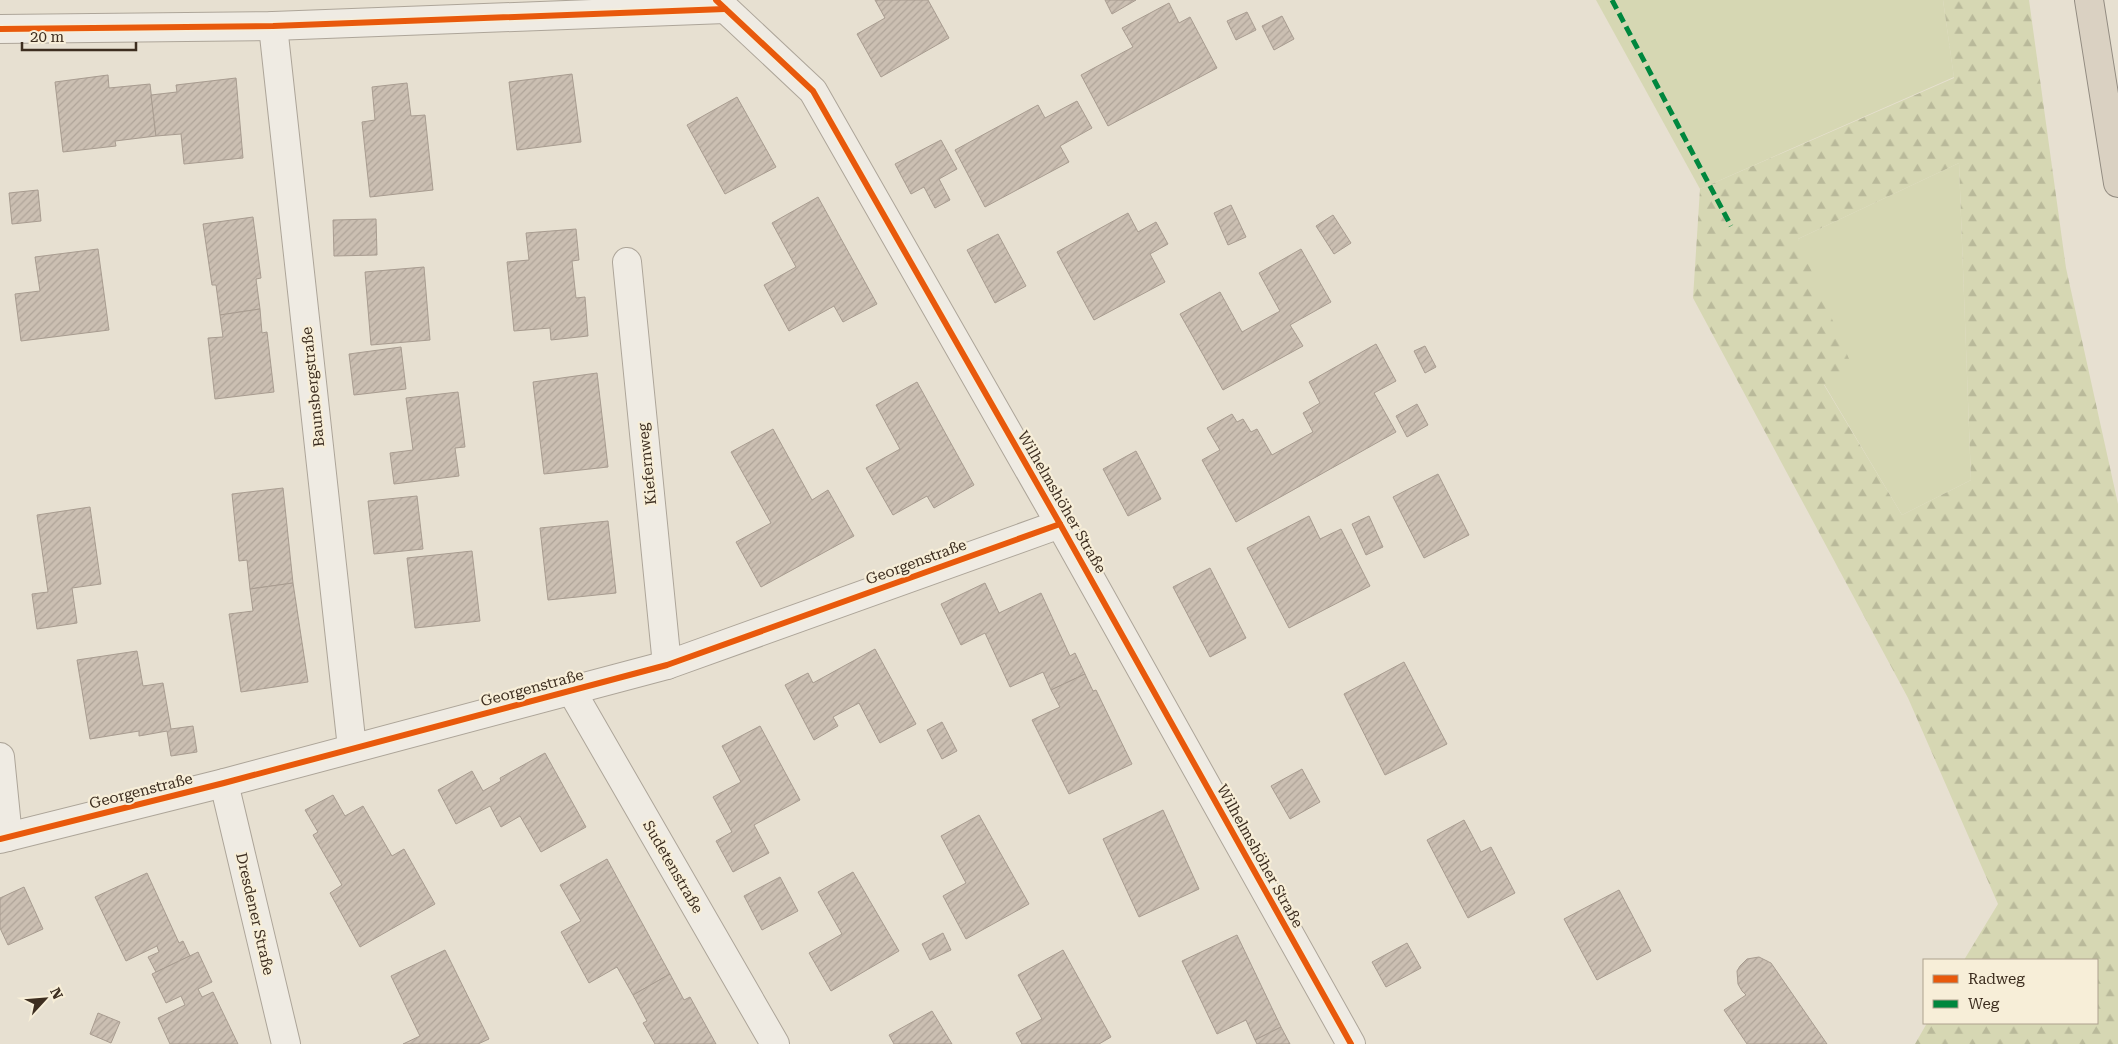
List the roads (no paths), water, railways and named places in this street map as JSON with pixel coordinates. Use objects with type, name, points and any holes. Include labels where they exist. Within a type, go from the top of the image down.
[{"type":"highway","points":[[2089,0],[2118,182]]},
{"type":"street","points":[[0,29],[273,26],[721,4]]},
{"type":"street","name":"Wilhelmshöher Straße","points":[[721,4],[813,91],[1060,524],[1351,1044]]},
{"type":"street","name":"Baunsbergstraße","points":[[273,26],[352,748]]},
{"type":"street","name":"Kiefernweg","points":[[628,262],[667,666]]},
{"type":"street","name":"Georgenstraße","points":[[4,838],[224,783],[667,666],[1060,524]]},
{"type":"street","name":"Sudetenstraße","points":[[571,690],[775,1044]]},
{"type":"street","points":[[0,757],[4,838]]},
{"type":"street","name":"Dresdener Straße","points":[[224,783],[286,1044]]}]
